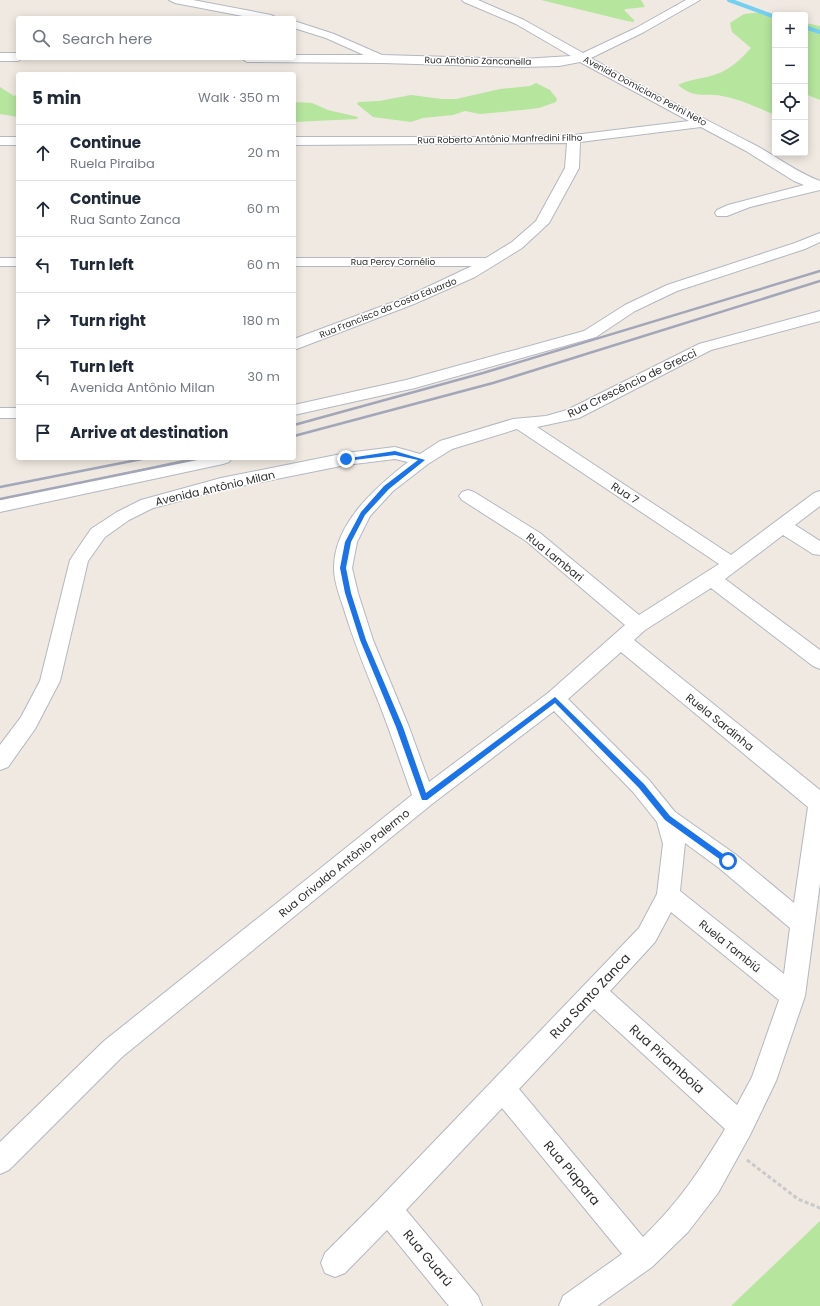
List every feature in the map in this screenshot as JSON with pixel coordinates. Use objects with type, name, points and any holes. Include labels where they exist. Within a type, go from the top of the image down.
[{"type":"street","points":[[175,0],[260,16]]},
{"type":"street","name":"Avenida Domiciano Perini Neto","points":[[468,0],[520,22],[624,82],[751,148],[799,178],[819,185]]},
{"type":"street","name":"Rua Antônio Zancanella","points":[[296,58],[523,63],[559,62],[582,58],[640,30],[694,0]]},
{"type":"street","points":[[296,25],[345,42],[382,59]]},
{"type":"street","points":[[334,58],[345,42]]},
{"type":"street","points":[[0,57],[16,57]]},
{"type":"street","name":"Rua Roberto Antônio Manfredini Filho","points":[[296,141],[499,141],[574,139],[705,123]]},
{"type":"street","name":"Rua Francisco da Costa Eduardo","points":[[296,344],[409,301],[470,274],[517,245],[542,223],[572,168],[574,139]]},
{"type":"street","points":[[0,141],[16,141]]},
{"type":"street","points":[[722,213],[742,204],[789,195],[819,185]]},
{"type":"street","points":[[296,410],[409,384],[590,334],[630,308],[672,288],[800,246],[820,237]]},
{"type":"street","points":[[0,262],[16,262]]},
{"type":"street","name":"Rua Percy Cornélio","points":[[296,262],[491,262]]},
{"type":"street","name":"Rua Crescêncio de Grecci","points":[[424,798],[399,727],[363,640],[348,593],[343,568],[348,542],[363,514],[386,488],[422,460],[446,446],[519,422],[546,421],[573,414],[705,347],[742,335],[820,316]]},
{"type":"street","points":[[0,413],[16,414]]},
{"type":"street","name":"Rua 7","points":[[519,422],[732,564]]},
{"type":"street","name":"Avenida Antônio Milan","points":[[0,761],[28,723],[50,681],[79,560],[98,533],[122,516],[147,504],[221,484],[346,459],[395,453],[422,460]]},
{"type":"street","points":[[0,506],[214,460]]},
{"type":"street","points":[[264,476],[284,460]]},
{"type":"street","name":"Rua Lambari","points":[[468,496],[533,537],[638,626]]},
{"type":"street","name":"Rua Orivaldo Antônio Palermo","points":[[0,1161],[118,1045],[424,798],[555,699],[638,626],[712,579],[820,497]]},
{"type":"street","points":[[782,526],[820,549]]},
{"type":"street","points":[[712,579],[820,661]]},
{"type":"street","name":"Ruela Sardinha","points":[[621,641],[820,801]]},
{"type":"street","name":"Rua Santo Zanca","points":[[335,1263],[388,1210],[647,935],[668,895],[674,844],[667,818],[641,786],[555,699]]},
{"type":"street","points":[[573,1306],[642,1257],[678,1222],[708,1183],[735,1136],[763,1082],[793,996],[820,801]]},
{"type":"street","points":[[667,818],[728,861],[804,925]]},
{"type":"street","name":"Ruela Tambiú","points":[[668,895],[793,996]]},
{"type":"street","name":"Rua Piramboia","points":[[594,993],[735,1136]]},
{"type":"street","name":"Rua Piapara","points":[[502,1088],[642,1257]]},
{"type":"street","name":"Rua Guarú","points":[[388,1210],[468,1306]]},
{"type":"path","points":[[735,1136],[798,1199],[820,1208]]},
{"type":"green space","points":[[541,0],[641,0],[645,7],[624,10],[634,20],[634,22]]},
{"type":"green space","points":[[765,12],[772,14],[772,114],[729,97],[695,94],[684,90],[678,85],[687,81],[720,73],[735,64],[744,56],[751,48],[732,32],[730,23],[744,14]]},
{"type":"green space","points":[[808,24],[820,26],[820,100],[808,95]]},
{"type":"green space","points":[[536,83],[550,90],[557,99],[556,102],[539,108],[480,114],[465,111],[453,115],[423,118],[411,122],[373,117],[357,104],[358,102],[379,101],[411,95],[442,99],[456,99],[500,89],[530,86]]},
{"type":"green space","points":[[0,87],[14,96],[16,95],[16,117],[0,114]]},
{"type":"green space","points":[[296,102],[312,103],[328,110],[358,117],[357,119],[296,122]]},
{"type":"green space","points":[[820,1221],[820,1306],[731,1306]]},
{"type":"waterway","points":[[729,0],[772,16]]},
{"type":"waterway","points":[[808,28],[820,32]]},
{"type":"railway","points":[[296,424],[483,373],[820,271]]},
{"type":"railway","points":[[296,435],[493,383],[820,281]]},
{"type":"railway","points":[[0,487],[137,460]]},
{"type":"railway","points":[[0,499],[191,460]]},
{"type":"route","points":[[346,459],[395,453],[422,460],[386,488],[363,514],[348,542],[343,568],[348,593],[363,640],[399,727],[424,798],[555,699],[641,786],[667,818],[728,861]]}]
